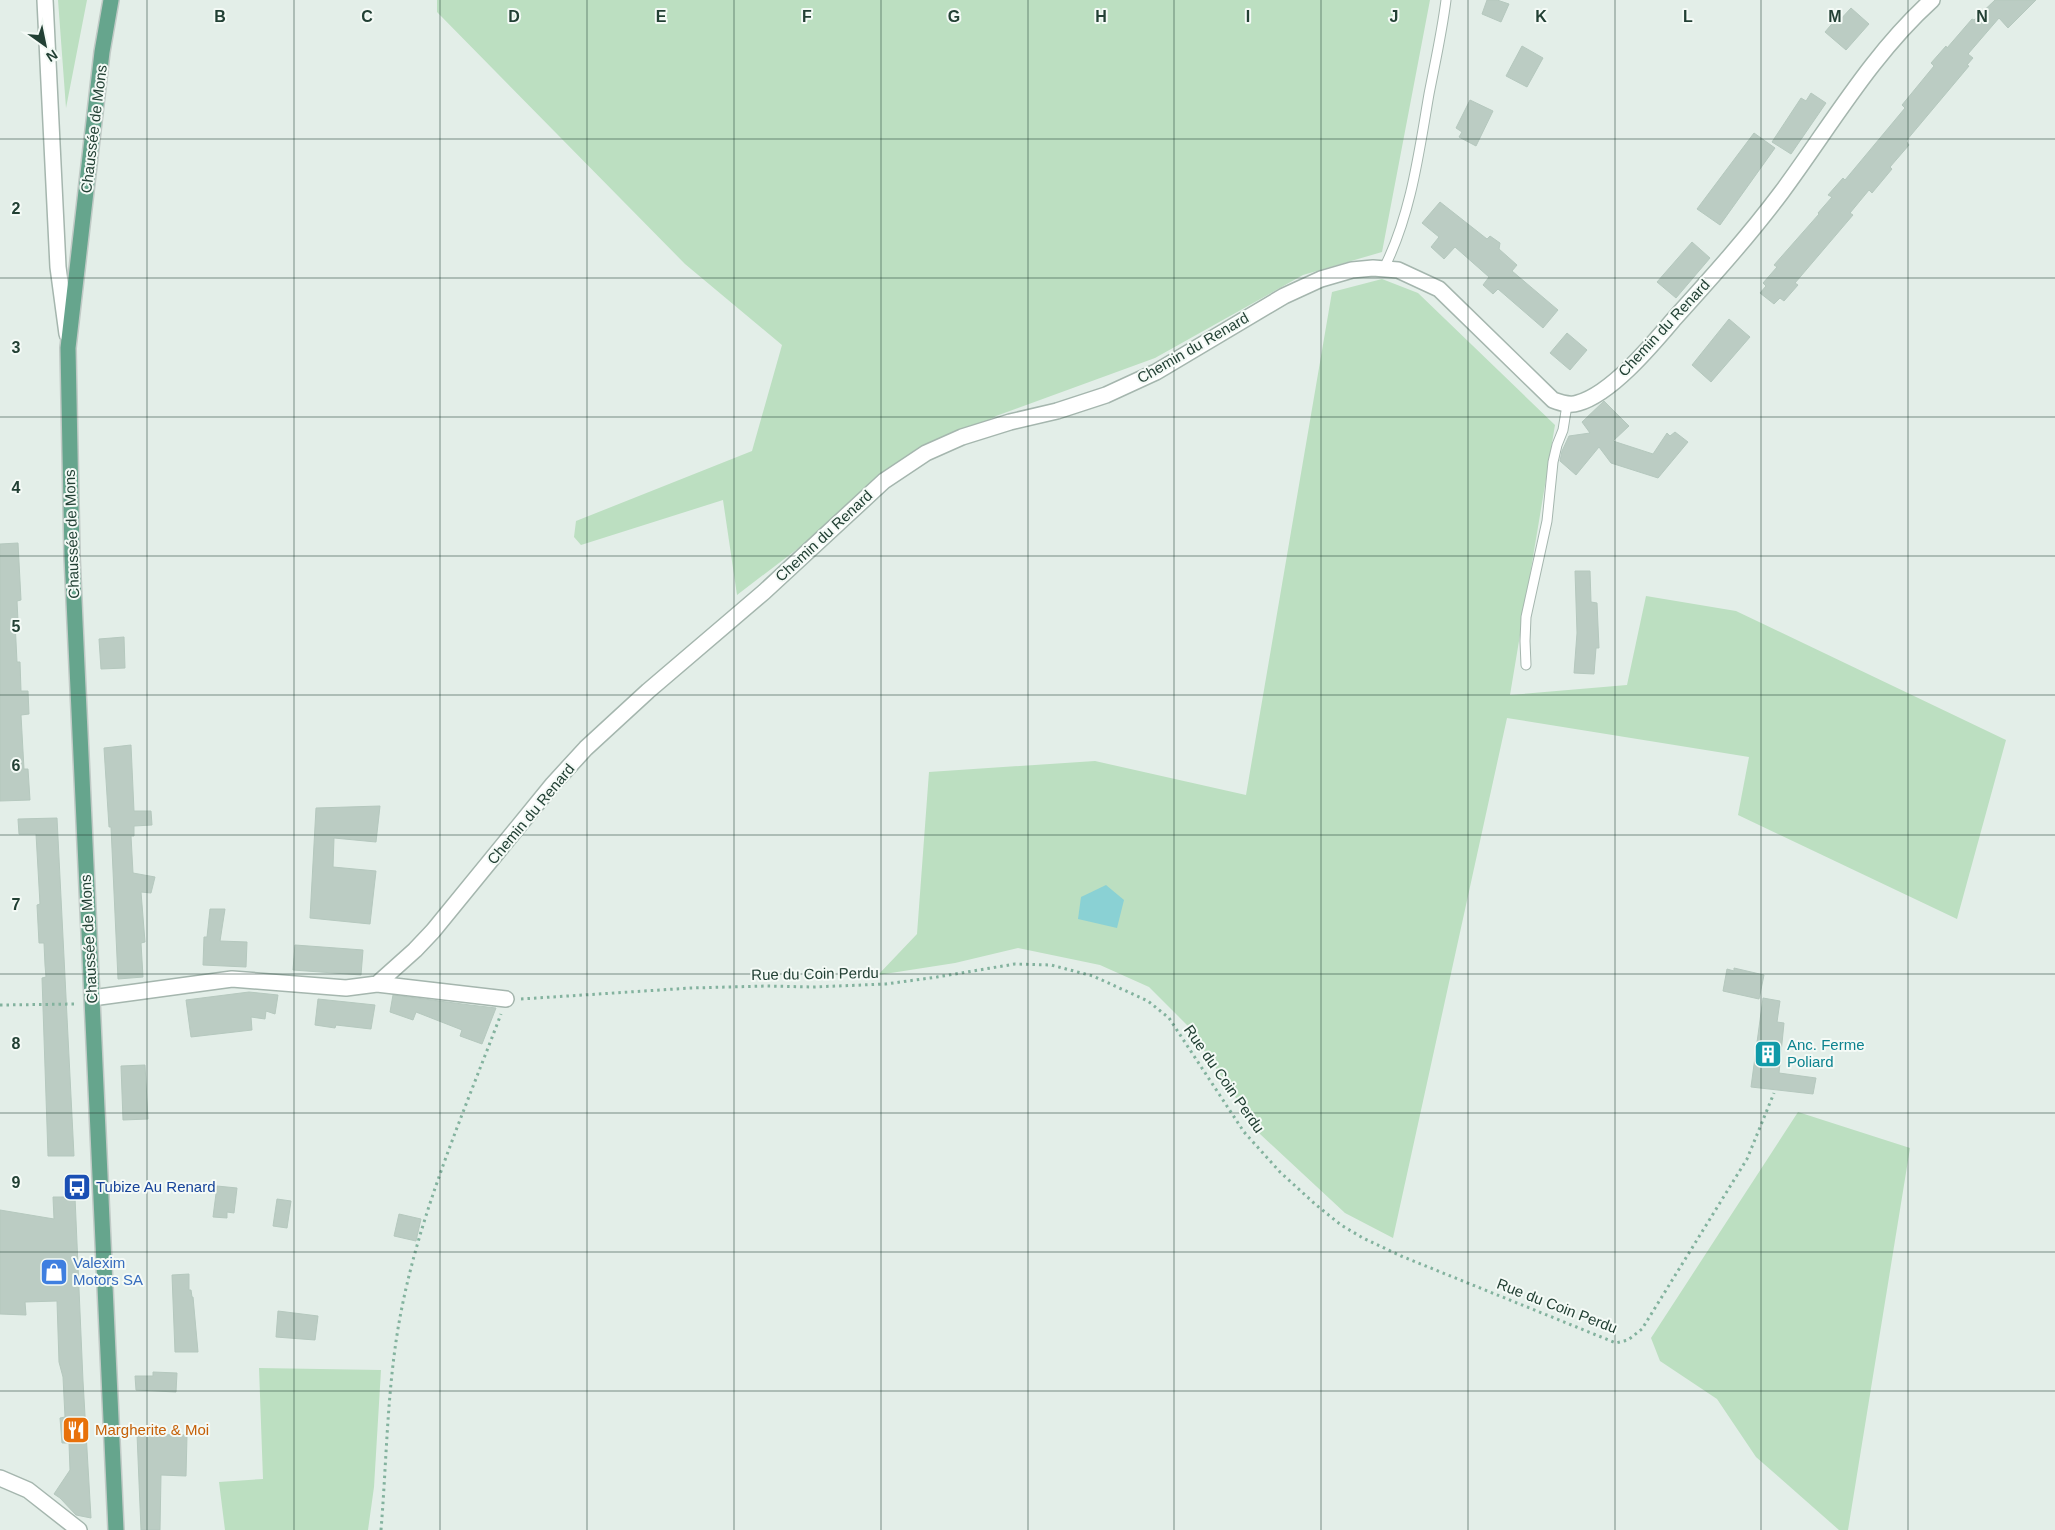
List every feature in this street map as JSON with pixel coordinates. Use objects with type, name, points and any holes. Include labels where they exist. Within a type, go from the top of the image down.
[{"type":"main road","name":"Chaussée de Mons","points":[[111,0],[102,52],[68,348],[72,546],[116,1530]]},
{"type":"street","name":"Chaussée de Mons","points":[[45,0],[58,267],[68,348]]},
{"type":"street","name":"Chemin du Renard","points":[[377,984],[433,931],[553,784],[586,748],[648,691],[764,592],[847,513],[884,481],[926,453],[962,437],[1106,395],[1156,372],[1284,296],[1321,279],[1352,270],[1384,268],[1398,270],[1439,289],[1553,400],[1567,404],[1578,404],[1599,393],[1624,373],[1660,336],[1747,238],[1861,82],[1913,19],[1932,0]]},
{"type":"street","points":[[92,1000],[232,979],[346,988],[377,984],[506,999]]},
{"type":"street","points":[[0,1478],[28,1490],[79,1530]]},
{"type":"lane","points":[[1384,268],[1395,246],[1406,210],[1442,33],[1446,0]]},
{"type":"lane","points":[[1526,665],[1526,616],[1548,521],[1553,462],[1563,430],[1567,404]]},
{"type":"path","name":"Rue du Coin Perdu","points":[[506,999],[562,998],[701,988],[767,986],[813,988],[886,984],[1015,964],[1051,965],[1093,976],[1148,1001],[1168,1018],[1244,1132],[1280,1172],[1315,1204],[1342,1225],[1363,1238],[1400,1256],[1616,1342],[1628,1340],[1642,1329],[1747,1159],[1774,1093]]},
{"type":"path","points":[[381,1530],[389,1393],[401,1311],[426,1211],[506,999]]},
{"type":"path","points":[[0,1005],[92,1000]]},
{"type":"green space","points":[[58,0],[87,0],[66,108]]},
{"type":"green space","points":[[437,0],[1430,0],[1382,252],[1303,275],[1155,358],[996,416],[898,472],[737,595],[723,500],[581,545],[574,537],[576,521],[752,451],[782,345],[685,264],[437,12]]},
{"type":"green space","points":[[1382,279],[1418,293],[1555,425],[1510,695],[1627,685],[1646,596],[1736,611],[2006,740],[1957,919],[1738,815],[1749,757],[1507,718],[1393,1238],[1345,1213],[1260,1134],[1187,1025],[1149,987],[1100,965],[1018,948],[955,963],[878,975],[917,934],[929,772],[1095,761],[1246,795],[1332,292]]},
{"type":"green space","points":[[1798,1112],[1910,1148],[1848,1530],[1839,1530],[1756,1457],[1717,1399],[1660,1361],[1651,1338]]},
{"type":"green space","points":[[259,1368],[381,1370],[374,1487],[368,1530],[225,1530],[219,1482],[263,1479]]},
{"type":"water","points":[[1106,885],[1124,900],[1117,928],[1078,919],[1081,897]]},
{"type":"building","points":[[1487,0],[1497,0],[1509,4],[1501,22],[1482,14]]},
{"type":"building","points":[[1995,0],[2036,0],[2008,28],[1999,18],[1968,54],[1973,58],[1967,65],[1969,66],[1906,141],[1909,145],[1890,167],[1892,169],[1872,193],[1869,190],[1850,213],[1853,215],[1795,283],[1798,285],[1784,301],[1780,298],[1774,304],[1760,293],[1766,286],[1763,283],[1777,267],[1774,265],[1819,214],[1832,197],[1828,195],[1843,178],[1845,180],[1905,108],[1902,105],[1934,66],[1931,63],[1972,19],[1974,20]]},
{"type":"building","points":[[1851,8],[1869,24],[1846,50],[1825,32],[1836,19],[1839,21]]},
{"type":"building","points":[[1522,46],[1543,58],[1527,87],[1506,76]]},
{"type":"building","points":[[1811,93],[1826,103],[1791,154],[1772,142],[1801,98],[1806,101]]},
{"type":"building","points":[[1470,100],[1493,111],[1476,146],[1459,137],[1462,132],[1456,128]]},
{"type":"building","points":[[1754,133],[1775,148],[1720,225],[1697,209]]},
{"type":"building","points":[[1440,202],[1487,239],[1490,236],[1500,243],[1499,249],[1517,265],[1512,271],[1558,310],[1543,328],[1498,289],[1493,294],[1483,285],[1489,277],[1455,247],[1444,259],[1431,247],[1439,237],[1422,223]]},
{"type":"building","points":[[1692,242],[1710,258],[1676,298],[1657,282]]},
{"type":"building","points":[[1729,319],[1750,337],[1711,382],[1692,365]]},
{"type":"building","points":[[1567,333],[1587,350],[1570,370],[1550,353]]},
{"type":"building","points":[[1604,401],[1629,426],[1613,441],[1653,454],[1667,433],[1670,436],[1675,432],[1688,442],[1658,478],[1611,463],[1599,447],[1576,475],[1560,461],[1562,451],[1569,436],[1590,433],[1582,422]]},
{"type":"building","points":[[18,543],[21,600],[17,601],[18,621],[15,621],[17,662],[20,662],[21,691],[28,691],[29,714],[21,715],[24,769],[28,769],[30,800],[0,801],[0,544]]},
{"type":"building","points":[[1575,571],[1590,571],[1591,602],[1597,603],[1599,648],[1596,648],[1594,674],[1574,673],[1577,633]]},
{"type":"building","points":[[124,637],[125,668],[101,669],[99,639]]},
{"type":"building","points":[[131,745],[134,811],[151,811],[152,825],[134,826],[134,836],[131,836],[133,873],[155,877],[151,893],[141,892],[145,942],[141,943],[143,977],[118,979],[111,827],[109,827],[104,748]]},
{"type":"building","points":[[380,806],[376,842],[334,838],[333,867],[376,871],[370,924],[310,918],[316,808]]},
{"type":"building","points":[[57,818],[74,1156],[48,1156],[42,978],[46,977],[44,943],[39,943],[37,905],[40,904],[36,834],[19,834],[18,819]]},
{"type":"building","points":[[210,909],[225,909],[220,941],[247,942],[246,967],[203,965],[204,937],[207,937]]},
{"type":"building","points":[[295,945],[363,950],[361,975],[293,970]]},
{"type":"building","points":[[1734,968],[1764,975],[1759,999],[1723,991],[1727,969],[1734,971]]},
{"type":"building","points":[[249,992],[278,995],[275,1014],[266,1011],[265,1019],[251,1017],[252,1030],[191,1037],[186,1000]]},
{"type":"building","points":[[393,995],[496,1008],[482,1044],[460,1036],[462,1030],[416,1012],[413,1020],[390,1012]]},
{"type":"building","points":[[1763,998],[1780,1001],[1777,1022],[1784,1023],[1779,1073],[1816,1078],[1813,1094],[1751,1087]]},
{"type":"building","points":[[318,999],[375,1005],[371,1029],[336,1025],[335,1028],[315,1025]]},
{"type":"building","points":[[145,1065],[148,1119],[123,1120],[121,1066]]},
{"type":"building","points":[[217,1186],[237,1188],[234,1213],[227,1212],[227,1218],[213,1217]]},
{"type":"building","points":[[53,1197],[75,1197],[91,1518],[76,1515],[54,1494],[70,1470],[69,1443],[62,1443],[60,1418],[65,1417],[63,1377],[59,1362],[57,1301],[25,1302],[26,1315],[0,1314],[0,1210],[54,1219]]},
{"type":"building","points":[[277,1199],[291,1201],[287,1228],[273,1226]]},
{"type":"building","points":[[399,1214],[421,1219],[416,1241],[394,1236]]},
{"type":"building","points":[[189,1274],[189,1290],[191,1290],[193,1297],[198,1352],[175,1352],[172,1275]]},
{"type":"building","points":[[278,1311],[318,1316],[315,1340],[276,1337]]},
{"type":"building","points":[[153,1372],[177,1373],[176,1392],[136,1390],[135,1376],[153,1376]]},
{"type":"building","points":[[137,1434],[187,1435],[186,1476],[161,1475],[160,1530],[141,1530]]},
{"type":"place","name":"Anc. Ferme Poliard","points":[[1768,1054]]},
{"type":"place","name":"Tubize Au Renard","points":[[77,1187]]},
{"type":"place","name":"Valexim Motors SA","points":[[54,1272]]},
{"type":"place","name":"Margherite & Moi","points":[[76,1430]]}]
